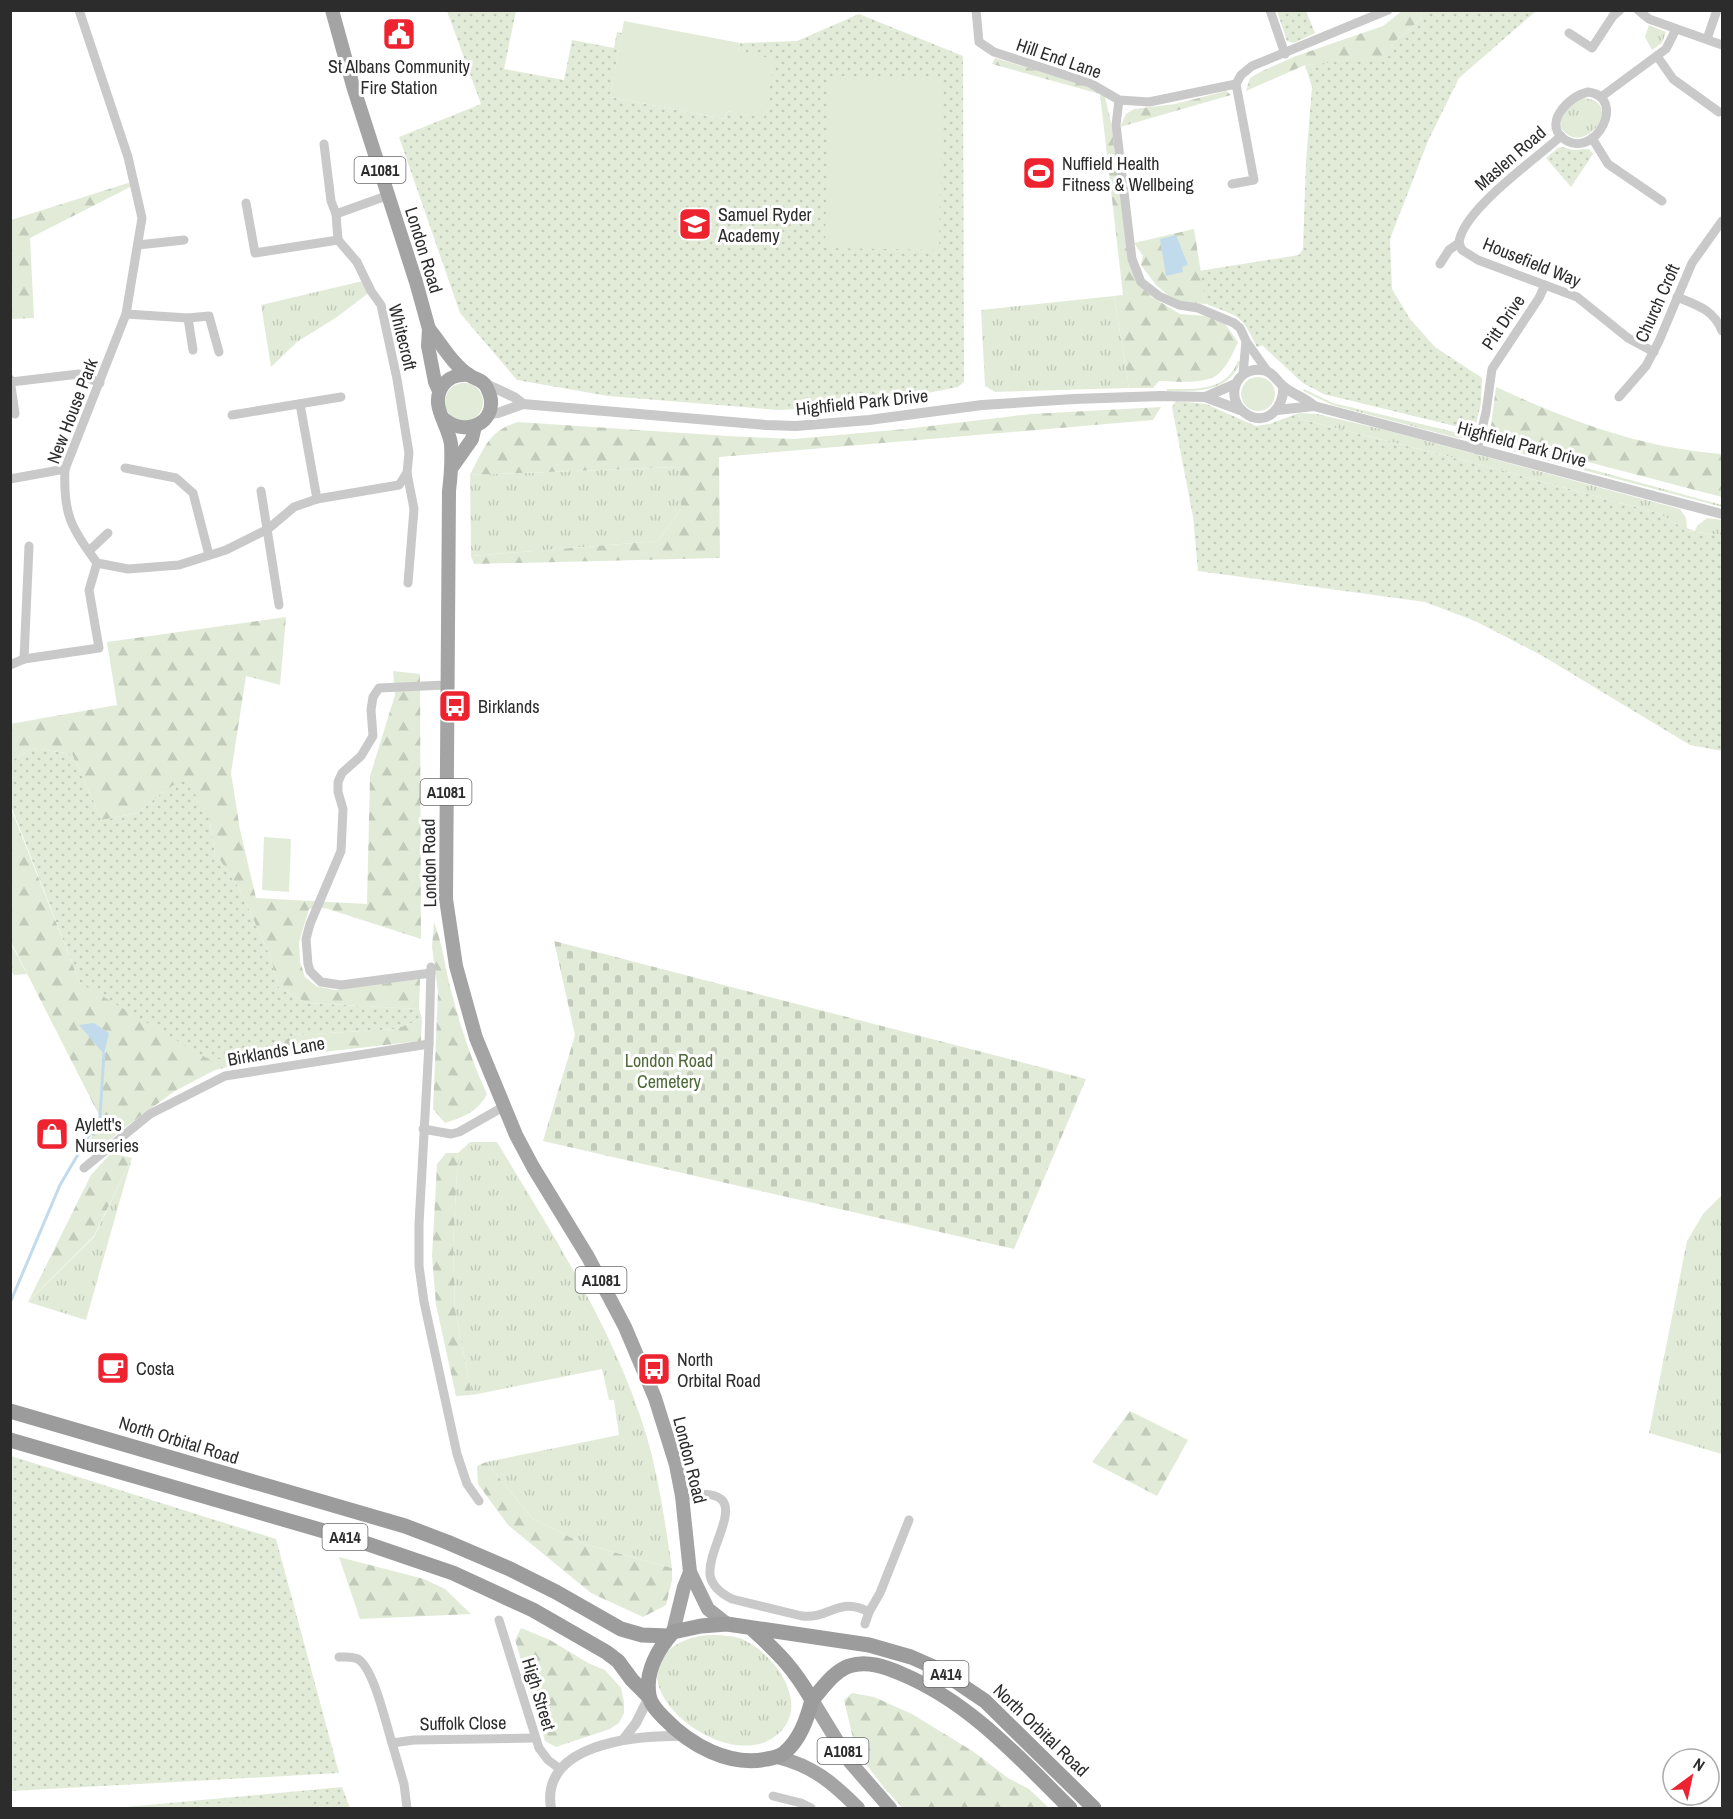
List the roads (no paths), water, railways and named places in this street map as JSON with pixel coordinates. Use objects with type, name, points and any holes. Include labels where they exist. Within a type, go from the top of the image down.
[{"type":"highway","name":"North Orbital Road","points":[[10,1411],[405,1526],[510,1569],[621,1629],[642,1635],[671,1634]]},
{"type":"highway","name":"A414","points":[[10,1440],[362,1542],[453,1573],[533,1610],[606,1652],[618,1661],[649,1697]]},
{"type":"highway","points":[[727,1624],[752,1629],[787,1661],[812,1700],[802,1730],[790,1746],[777,1757],[740,1761],[711,1752],[683,1736],[660,1714],[649,1697],[652,1668],[671,1634],[701,1626],[727,1624]]},
{"type":"highway","name":"North Orbital Road","points":[[752,1629],[869,1645],[911,1657],[936,1668],[985,1701],[1094,1809]]},
{"type":"highway","name":"North Orbital Road","points":[[812,1700],[834,1676],[850,1666],[861,1664],[892,1670],[948,1697],[976,1718],[1070,1809]]},
{"type":"main road","name":"London Road","points":[[332,10],[353,86],[389,195],[429,329],[428,346],[439,391],[438,410],[449,434],[453,466],[449,491],[446,899],[456,966],[476,1038],[503,1107],[533,1167],[588,1257],[626,1326],[655,1398],[675,1465],[682,1496],[690,1572],[708,1609],[727,1624]]},
{"type":"main road","name":"London Road","points":[[429,329],[469,375],[484,383]]},
{"type":"main road","points":[[439,391],[454,376],[469,375]]},
{"type":"main road","points":[[484,383],[491,397],[488,414]]},
{"type":"main road","name":"London Road","points":[[453,466],[472,439],[475,426],[488,414]]},
{"type":"main road","points":[[444,419],[458,428],[467,429],[475,426]]},
{"type":"main road","name":"London Road","points":[[671,1634],[690,1572]]},
{"type":"main road","name":"A1081","points":[[812,1700],[850,1762],[890,1809]]},
{"type":"main road","name":"A1081","points":[[777,1757],[801,1764],[818,1773],[833,1783],[858,1809]]},
{"type":"street","name":"New House Park","points":[[79,10],[134,177],[142,218],[126,314],[65,470],[64,496],[72,526],[97,563]]},
{"type":"street","name":"Hill End Lane","points":[[976,10],[978,36],[985,47],[994,52],[1090,83],[1119,100],[1149,102],[1236,84]]},
{"type":"street","points":[[1270,10],[1285,54]]},
{"type":"street","points":[[1232,184],[1254,180],[1236,84],[1241,75],[1252,66],[1388,10]]},
{"type":"street","points":[[1569,33],[1592,48],[1613,16],[1620,10]]},
{"type":"street","points":[[1638,10],[1649,20],[1722,45]]},
{"type":"street","points":[[1707,39],[1717,10]]},
{"type":"street","points":[[1662,201],[1608,164],[1592,138],[1601,129],[1605,119],[1607,108],[1601,97],[1666,49],[1676,29]]},
{"type":"street","points":[[1656,56],[1673,80],[1719,112]]},
{"type":"street","name":"Maslen Road","points":[[1592,138],[1576,144],[1561,136],[1557,118],[1567,102],[1577,96],[1588,92],[1601,97]]},
{"type":"street","points":[[1119,100],[1116,125],[1132,259],[1141,282],[1159,296],[1179,305],[1198,308],[1226,318],[1240,328],[1246,341],[1268,372]]},
{"type":"street","name":"Maslen Road","points":[[1440,264],[1449,250],[1458,243],[1460,235],[1482,202],[1561,136]]},
{"type":"street","points":[[246,203],[255,253],[338,240],[324,144]]},
{"type":"street","points":[[336,214],[389,195]]},
{"type":"street","name":"Church Croft","points":[[1620,397],[1637,379],[1654,352],[1692,263],[1722,221]]},
{"type":"street","points":[[138,245],[184,240]]},
{"type":"street","name":"Whitecroft","points":[[338,240],[357,262],[371,291],[381,305],[397,379],[409,453],[407,473]]},
{"type":"street","name":"Housefield Way","points":[[1458,243],[1462,250],[1478,260],[1577,297],[1628,338],[1654,352]]},
{"type":"street","name":"Pitt Drive","points":[[1478,450],[1492,369],[1539,298],[1545,285]]},
{"type":"street","points":[[1677,297],[1712,313],[1722,331]]},
{"type":"street","points":[[126,314],[188,318],[209,316],[219,352]]},
{"type":"street","points":[[188,318],[193,350]]},
{"type":"street","points":[[1243,374],[1246,341]]},
{"type":"street","points":[[1243,374],[1250,370],[1261,369],[1268,372]]},
{"type":"street","name":"Highfield Park Drive","points":[[1268,372],[1283,387],[1307,399],[1314,406]]},
{"type":"street","points":[[15,414],[11,381],[79,374],[100,383]]},
{"type":"street","name":"Highfield Park Drive","points":[[1205,397],[1235,384],[1243,374]]},
{"type":"street","name":"Highfield Park Drive","points":[[484,383],[514,397],[523,404]]},
{"type":"street","points":[[1235,384],[1233,393],[1240,410]]},
{"type":"street","points":[[1276,410],[1283,400],[1283,387]]},
{"type":"street","points":[[232,415],[341,397]]},
{"type":"street","name":"Highfield Park Drive","points":[[488,414],[523,404],[740,424],[796,426],[869,420],[982,405],[1074,399],[1205,397],[1240,410],[1249,416],[1261,418],[1271,415],[1276,410],[1314,406],[1722,514]]},
{"type":"street","points":[[300,404],[317,499]]},
{"type":"street","points":[[125,468],[176,478],[194,493],[208,555]]},
{"type":"street","points":[[10,478],[65,470]]},
{"type":"street","points":[[10,665],[24,660],[99,648],[89,590],[97,563],[128,569],[179,565],[226,550],[268,529],[294,507],[317,499],[399,485],[407,473]]},
{"type":"street","points":[[407,473],[414,509],[408,583]]},
{"type":"street","points":[[261,491],[279,606]]},
{"type":"street","points":[[89,551],[108,533]]},
{"type":"street","points":[[24,660],[29,546]]},
{"type":"street","points":[[446,685],[380,688],[373,697],[371,710],[373,736],[361,756],[342,773],[338,782],[338,792],[343,809],[341,851],[310,924],[306,939],[310,971],[321,982],[341,984],[431,970],[419,1266],[424,1302],[458,1454],[467,1484],[479,1501]]},
{"type":"street","name":"Birklands Lane","points":[[84,1168],[150,1114],[225,1076],[429,1044]]},
{"type":"street","points":[[423,1129],[451,1134],[459,1132],[503,1107]]},
{"type":"street","points":[[682,1496],[707,1493],[721,1501],[725,1507],[726,1519],[710,1574],[712,1582],[722,1594],[802,1616],[811,1617],[842,1606],[852,1605],[869,1612]]},
{"type":"street","points":[[865,1624],[909,1520]]},
{"type":"street","name":"High Street","points":[[499,1620],[535,1738],[543,1755],[560,1769]]},
{"type":"street","points":[[339,1657],[360,1660],[373,1682],[404,1784],[407,1809]]},
{"type":"street","points":[[622,1740],[636,1723],[649,1697]]},
{"type":"street","points":[[552,1809],[551,1786],[560,1769],[578,1754],[622,1740],[683,1736]]},
{"type":"street","name":"Suffolk Close","points":[[392,1743],[414,1740],[535,1738]]},
{"type":"street","points":[[773,1796],[801,1803],[812,1809]]},
{"type":"water","points":[[1176,235],[1188,265],[1182,267],[1183,272],[1166,276],[1160,239]]},
{"type":"water","points":[[94,1023],[109,1033],[104,1054],[79,1025]]},
{"type":"waterway","points":[[10,1303],[60,1185],[100,1117],[104,1054]]},
{"type":"place","name":"St Albans Community Fire Station","points":[[399,34]]},
{"type":"place","name":"Nuffield Health Fitness & Wellbeing","points":[[1039,173]]},
{"type":"place","name":"Samuel Ryder Academy","points":[[695,224]]},
{"type":"place","name":"Birklands","points":[[455,706]]},
{"type":"place","name":"Aylett's Nurseries","points":[[52,1134]]},
{"type":"place","name":"Costa","points":[[113,1368]]},
{"type":"place","name":"North Orbital Road","points":[[654,1369]]},
{"type":"park label","name":"London Road Cemetery","points":[[669,1070]]}]
